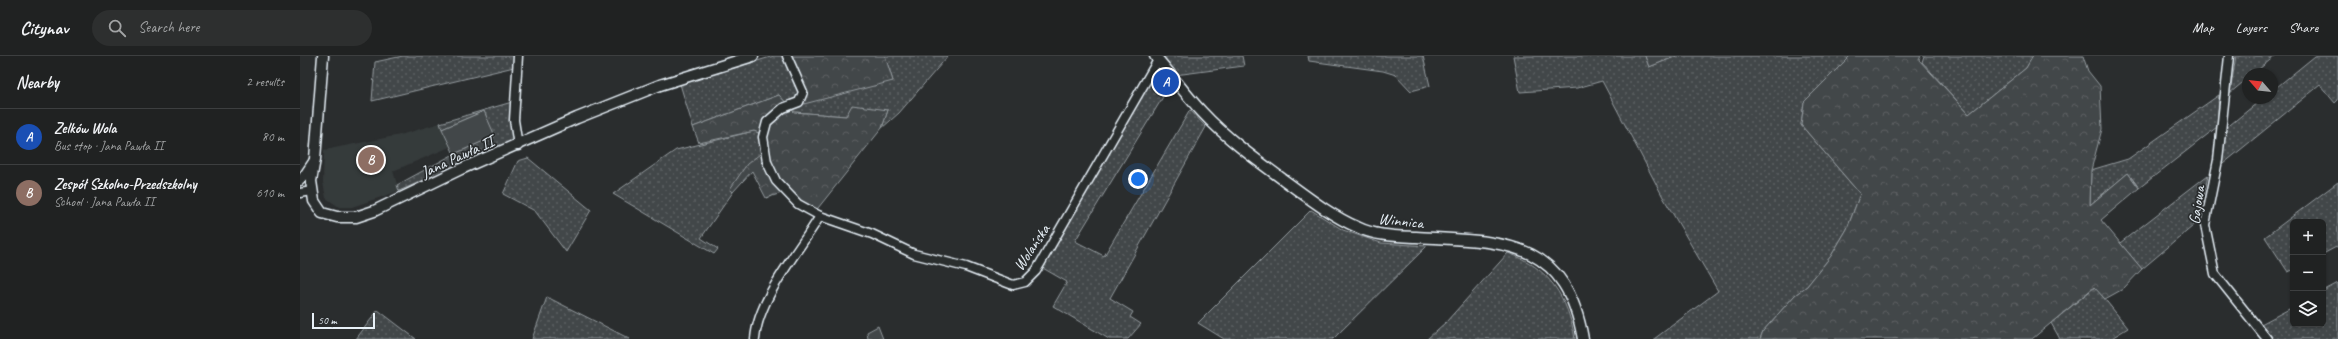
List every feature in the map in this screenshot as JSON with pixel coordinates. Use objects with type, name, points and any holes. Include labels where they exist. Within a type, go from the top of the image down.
[{"type":"street","name":"Jana Pawła II","points":[[323,56],[315,159],[311,181],[314,201],[322,213],[338,217],[356,217],[374,212],[461,169],[660,85],[753,56]]},
{"type":"street","points":[[518,56],[514,120],[518,146]]},
{"type":"street","name":"Wolańska","points":[[787,56],[803,92],[799,102],[783,108],[767,122],[763,137],[767,162],[776,181],[798,204],[820,216],[872,234],[914,254],[966,267],[1013,284],[1025,282],[1033,274],[1046,254],[1157,58]]},
{"type":"street","name":"Gajowa","points":[[2229,56],[2218,160],[2204,225],[2215,274],[2267,339]]},
{"type":"street","name":"Winnica","points":[[1157,58],[1202,112],[1250,155],[1326,211],[1358,228],[1382,235],[1503,243],[1525,250],[1542,260],[1563,283],[1571,296],[1578,314],[1583,339]]},
{"type":"street","points":[[300,181],[315,159]]},
{"type":"street","points":[[300,193],[312,191]]},
{"type":"street","points":[[755,339],[756,325],[764,306],[820,216]]},
{"type":"shaded area","points":[[440,123],[450,147],[393,171],[399,191],[352,207],[339,207],[326,198],[323,182],[324,150],[400,135]]},
{"type":"green space","points":[[403,56],[515,56],[514,67],[372,101],[375,62]]},
{"type":"green space","points":[[774,56],[790,56],[893,81],[885,56],[948,56],[899,113],[882,128],[888,110],[846,116],[794,112],[779,95],[693,127],[680,84]]},
{"type":"green space","points":[[790,56],[885,56],[893,81],[800,105],[806,90]]},
{"type":"green space","points":[[1159,56],[1242,56],[1244,66],[1175,75]]},
{"type":"green space","points":[[1308,56],[1423,56],[1430,86],[1411,91],[1396,75],[1383,71],[1309,61]]},
{"type":"green space","points":[[1513,56],[1645,56],[1649,67],[1677,56],[1850,56],[1804,102],[1801,125],[1860,194],[1847,229],[1831,256],[1807,286],[1795,295],[1763,331],[1760,339],[1654,339],[1718,291],[1663,197],[1602,81],[1577,88],[1520,92]]},
{"type":"green space","points":[[1645,56],[1677,56],[1649,67]]},
{"type":"green space","points":[[1850,56],[1921,56],[1919,60],[1969,114],[2026,68],[2033,56],[2083,56],[2088,71],[2100,86],[2102,129],[2091,170],[2090,205],[2128,173],[2139,188],[2101,220],[2142,269],[2123,289],[2105,299],[2094,287],[2032,339],[1760,339],[1763,331],[1795,295],[1807,286],[1831,256],[1847,229],[1860,194],[1801,125],[1804,102]]},
{"type":"green space","points":[[1924,56],[2033,56],[2026,68],[1969,114],[1922,62]]},
{"type":"green space","points":[[2236,56],[2275,56],[2260,68],[2242,68],[2242,83],[2230,93]]},
{"type":"green space","points":[[2315,56],[2338,56],[2338,100],[2335,103],[2320,85],[2218,168],[2225,129],[2256,104],[2278,104],[2278,86]]},
{"type":"green space","points":[[1158,76],[1159,79],[1156,82],[1166,92],[1075,241],[1104,256],[1190,110],[1206,127],[1110,298],[1133,312],[1130,317],[1141,324],[1128,339],[1109,339],[1053,306],[1067,282],[1041,267],[1150,82]]},
{"type":"green space","points":[[779,95],[794,112],[846,116],[852,105],[888,110],[882,128],[814,213],[785,192],[766,198],[752,171],[733,192],[730,189],[747,164],[764,151],[759,133],[754,131],[699,143],[693,127]]},
{"type":"green space","points":[[2219,95],[2217,127],[2139,188],[2128,173],[2090,205],[2091,170],[2128,159]]},
{"type":"green space","points":[[512,102],[513,141],[399,191],[397,185],[454,154],[494,136],[484,111],[442,129],[440,123]]},
{"type":"green space","points":[[484,111],[495,136],[454,154],[442,129]]},
{"type":"green space","points":[[754,131],[759,133],[764,151],[730,189],[733,192],[701,238],[718,249],[714,254],[613,194],[676,150]]},
{"type":"green space","points":[[528,158],[591,210],[566,252],[535,211],[503,194],[518,161]]},
{"type":"green space","points":[[2208,175],[2199,221],[2142,269],[2120,243]]},
{"type":"green space","points":[[2338,182],[2338,246],[2326,252],[2326,219],[2290,219],[2290,271],[2288,272],[2265,237]]},
{"type":"green space","points":[[1311,210],[1343,230],[1381,243],[1427,246],[1333,339],[1224,339],[1198,323]]},
{"type":"green space","points":[[1508,253],[1535,267],[1554,286],[1562,297],[1572,324],[1575,339],[1427,339],[1446,322]]},
{"type":"green space","points":[[2338,283],[2338,339],[2274,339],[2261,324],[2290,309],[2290,327],[2326,327],[2326,289]]},
{"type":"green space","points":[[2095,287],[2128,328],[2110,339],[2060,339],[2051,323]]},
{"type":"green space","points":[[547,297],[630,339],[532,339]]},
{"type":"green space","points":[[378,310],[416,339],[356,339]]},
{"type":"green space","points":[[878,326],[883,339],[868,339],[867,332]]},
{"type":"place","name":"Zelków Wola","points":[[1166,82]]},
{"type":"place","name":"Zespół Szkolno-Przedszkolny","points":[[371,160]]}]
